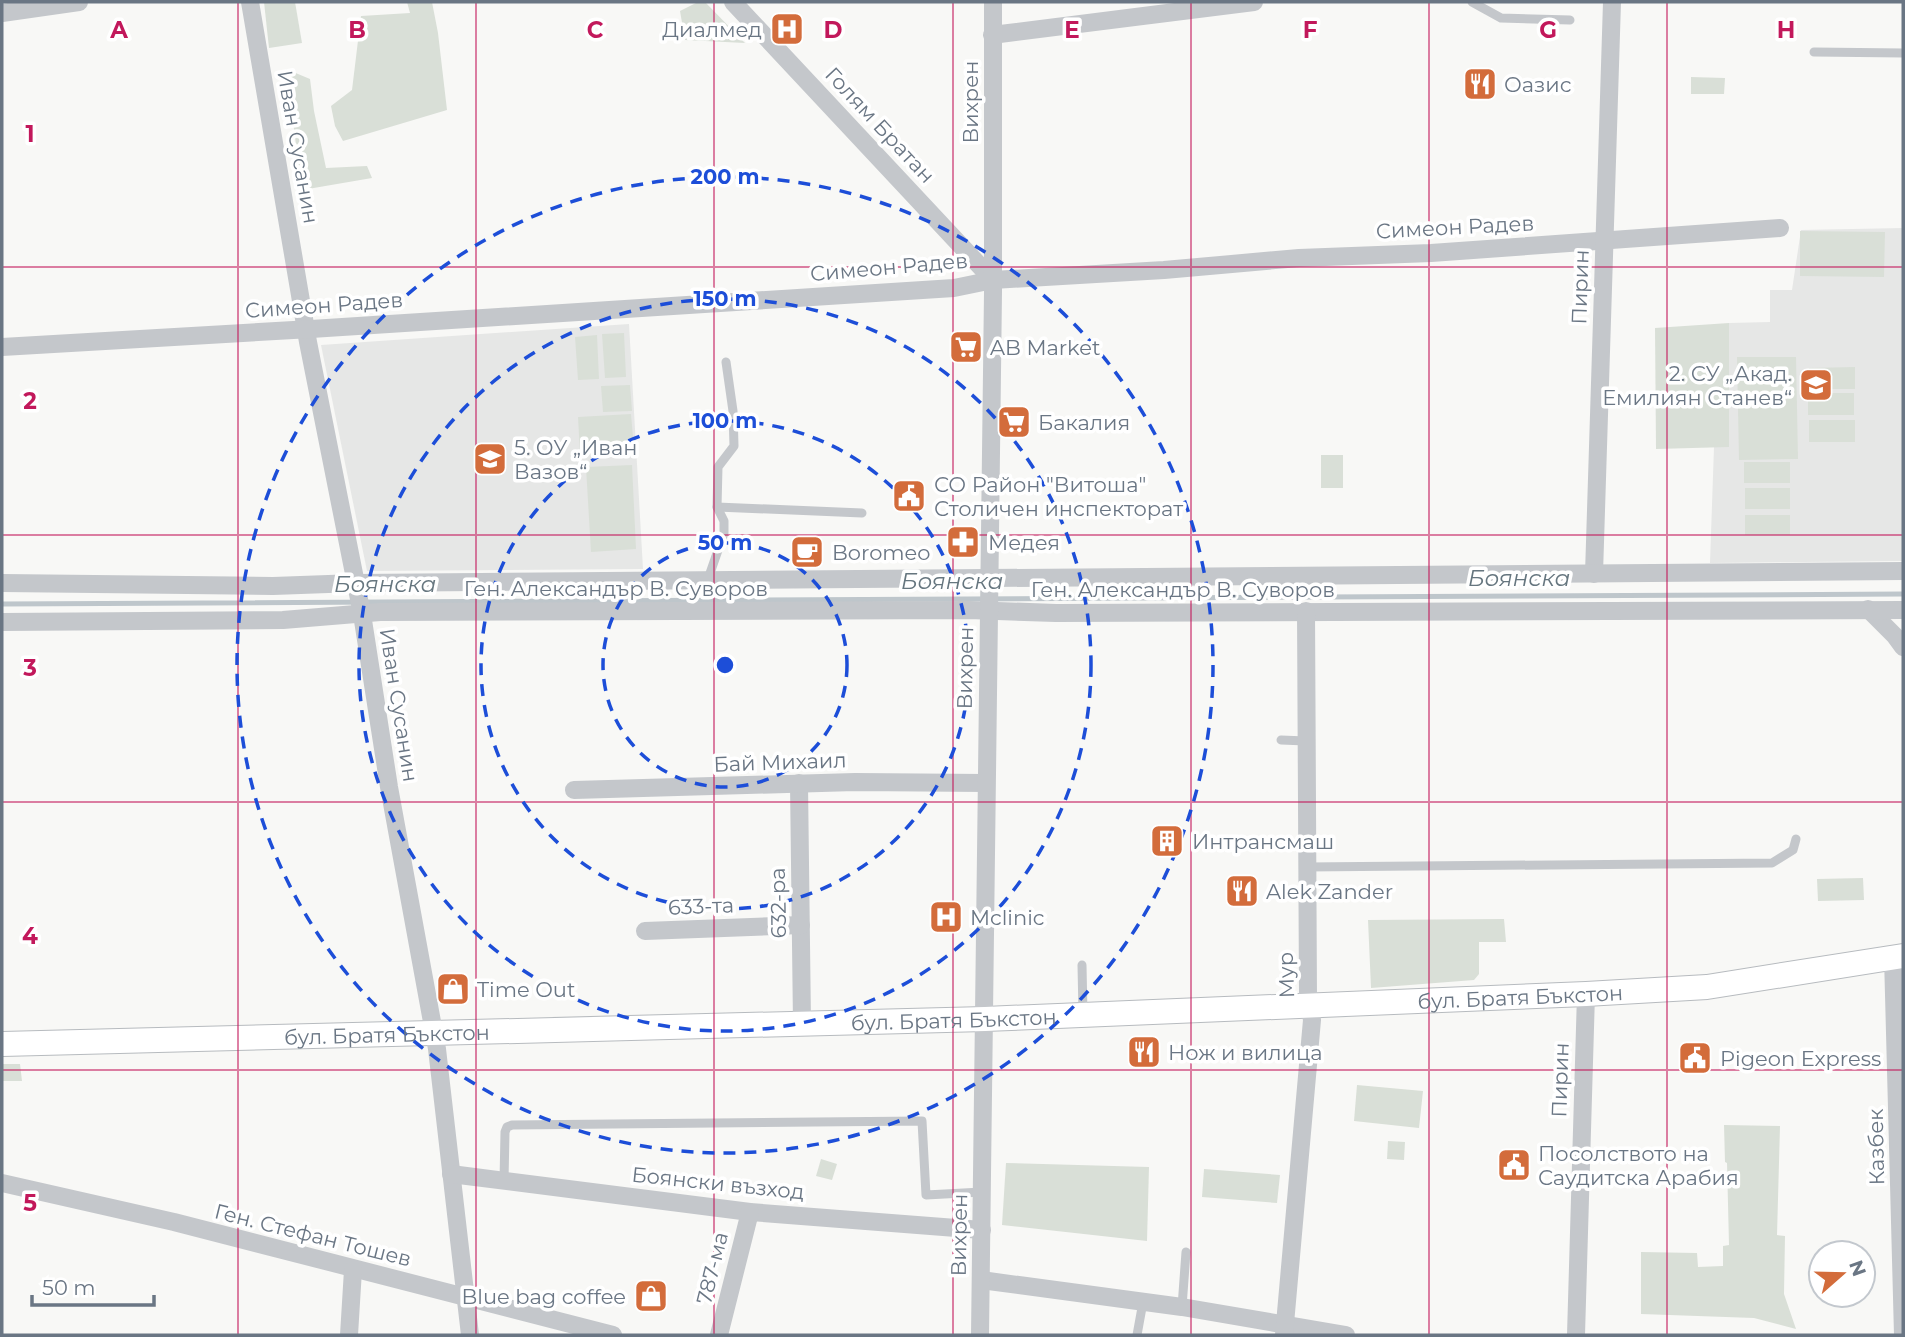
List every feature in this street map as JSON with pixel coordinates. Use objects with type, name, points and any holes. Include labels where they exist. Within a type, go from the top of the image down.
[{"type":"street","points":[[2,13],[79,2]]},
{"type":"street","name":"Иван Сусанин","points":[[250,2],[306,330],[362,614],[389,787],[434,1033],[470,1335]]},
{"type":"street","name":"Голям Братан","points":[[733,2],[993,280]]},
{"type":"street","name":"Вихрен","points":[[980,1335],[993,280],[993,2]]},
{"type":"street","points":[[992,35],[1254,2]]},
{"type":"street","name":"Пирин","points":[[1594,574],[1612,2]]},
{"type":"street","name":"Симеон Радев","points":[[2,347],[954,288],[993,280],[1780,228]]},
{"type":"street","name":"Ген. Александър В. Суворов","points":[[2,583],[273,586],[988,576],[1903,571]]},
{"type":"street","points":[[1868,609],[1903,648]]},
{"type":"street","name":"Ген. Александър В. Суворов","points":[[2,622],[283,620],[362,614],[559,611],[1306,611],[1800,616],[1868,609],[1903,610]]},
{"type":"street","name":"Мур","points":[[1285,1331],[1312,1020],[1309,1006],[1306,867],[1306,611]]},
{"type":"street","name":"Бай Михаил","points":[[574,790],[799,783],[986,783]]},
{"type":"street","name":"632-ра","points":[[799,783],[802,1023]]},
{"type":"street","name":"633-та","points":[[645,931],[801,925]]},
{"type":"street","name":"бул. Братя Бъкстон","points":[[2,1044],[1083,1016],[1586,994],[1707,987],[1898,956]]},
{"type":"street","name":"Казбек","points":[[1898,956],[1903,1335]]},
{"type":"street","name":"Пирин","points":[[1576,1335],[1586,994]]},
{"type":"street","name":"Боянски възход","points":[[451,1174],[750,1212],[982,1230]]},
{"type":"street","name":"Ген. Стефан Тошев","points":[[2,1183],[174,1222],[613,1335]]},
{"type":"street","name":"787-ма","points":[[719,1335],[750,1212]]},
{"type":"street","points":[[349,1335],[353,1270]]},
{"type":"street","points":[[981,1280],[1182,1307],[1285,1331],[1346,1335]]},
{"type":"lane","points":[[1472,2],[1501,18],[1570,20]]},
{"type":"lane","points":[[1814,52],[1903,53]]},
{"type":"lane","points":[[708,579],[724,533],[724,522],[717,507],[718,467],[734,446],[733,411],[726,362]]},
{"type":"lane","points":[[717,507],[862,513]]},
{"type":"lane","points":[[1282,740],[1306,741]]},
{"type":"lane","points":[[1306,867],[1772,863],[1793,850],[1797,839]]},
{"type":"lane","points":[[1082,965],[1083,1016]]},
{"type":"lane","points":[[504,1181],[505,1132],[507,1126],[512,1125],[922,1121],[926,1195],[982,1192]]},
{"type":"lane","points":[[1182,1307],[1186,1252]]},
{"type":"lane","points":[[1137,1335],[1143,1302]]},
{"type":"shaded area","points":[[264,2],[295,2],[302,43],[269,48]]},
{"type":"shaded area","points":[[407,2],[432,2],[447,110],[343,141],[335,126],[331,106],[352,90],[361,16],[410,13]]},
{"type":"shaded area","points":[[698,2],[705,2],[745,43],[685,40],[680,11]]},
{"type":"shaded area","points":[[286,69],[310,79],[326,168],[367,166],[372,178],[302,190]]},
{"type":"shaded area","points":[[1691,77],[1725,78],[1724,94],[1691,94]]},
{"type":"shaded area","name":"2. СУ „Акад. Емилиян Станев“","points":[[1903,228],[1903,561],[1710,563],[1714,447],[1729,447],[1729,323],[1770,322],[1770,290],[1792,290],[1801,230]]},
{"type":"shaded area","points":[[1800,231],[1885,232],[1884,277],[1800,276]]},
{"type":"shaded area","points":[[1729,323],[1729,447],[1656,449],[1655,328]]},
{"type":"shaded area","name":"5. ОУ „Иван Вазов“","points":[[629,324],[643,569],[367,571],[321,345]]},
{"type":"shaded area","points":[[624,333],[626,377],[605,378],[602,334]]},
{"type":"shaded area","points":[[597,335],[599,379],[578,380],[575,337]]},
{"type":"shaded area","points":[[1737,357],[1796,357],[1798,459],[1739,460]]},
{"type":"shaded area","points":[[1855,367],[1855,389],[1809,389],[1809,368]]},
{"type":"shaded area","points":[[630,385],[632,411],[603,412],[601,386]]},
{"type":"shaded area","points":[[1808,393],[1854,393],[1854,415],[1808,415]]},
{"type":"shaded area","points":[[631,414],[634,449],[580,453],[578,417]]},
{"type":"shaded area","points":[[1809,420],[1855,420],[1855,442],[1809,442]]},
{"type":"shaded area","points":[[1321,455],[1343,455],[1343,488],[1321,488]]},
{"type":"shaded area","points":[[1744,462],[1790,462],[1790,483],[1744,483]]},
{"type":"shaded area","points":[[632,465],[636,549],[591,552],[586,467]]},
{"type":"shaded area","points":[[1745,488],[1790,488],[1790,509],[1745,509]]},
{"type":"shaded area","points":[[1745,515],[1790,515],[1790,535],[1745,535]]},
{"type":"shaded area","points":[[1863,878],[1864,900],[1818,901],[1817,879]]},
{"type":"shaded area","points":[[1504,919],[1506,942],[1479,942],[1479,974],[1474,980],[1371,988],[1368,920]]},
{"type":"shaded area","points":[[2,1064],[20,1064],[22,1081],[2,1081]]},
{"type":"shaded area","points":[[1357,1085],[1423,1091],[1419,1128],[1354,1121]]},
{"type":"shaded area","points":[[1724,1125],[1780,1126],[1777,1235],[1785,1236],[1784,1294],[1796,1329],[1754,1318],[1641,1314],[1641,1252],[1697,1253],[1698,1267],[1723,1266],[1723,1246],[1729,1245]]},
{"type":"shaded area","points":[[1388,1141],[1405,1142],[1404,1160],[1387,1159]]},
{"type":"shaded area","points":[[821,1159],[837,1164],[832,1180],[816,1176]]},
{"type":"shaded area","points":[[1006,1163],[1149,1167],[1147,1241],[1002,1225]]},
{"type":"shaded area","points":[[1204,1169],[1280,1175],[1277,1203],[1202,1197]]},
{"type":"waterway","name":"Боянска","points":[[2,604],[1903,594]]},
{"type":"place","name":"Диалмед","points":[[787,29]]},
{"type":"place","name":"Оазис","points":[[1480,84]]},
{"type":"place","name":"AB Market","points":[[966,347]]},
{"type":"place","name":"2. СУ „Акад. Емилиян Станев“","points":[[1816,385]]},
{"type":"place","name":"Бакалия","points":[[1014,422]]},
{"type":"place","name":"5. ОУ „Иван Вазов“","points":[[490,459]]},
{"type":"place","name":"СО Район \"Витоша\" Столичен инспекторат","points":[[909,496]]},
{"type":"place","name":"Медея","points":[[963,542]]},
{"type":"place","name":"Boromeo","points":[[807,552]]},
{"type":"place","name":"Интрансмаш","points":[[1167,841]]},
{"type":"place","name":"Alek Zander","points":[[1242,891]]},
{"type":"place","name":"Mclinic","points":[[946,917]]},
{"type":"place","name":"Time Out","points":[[453,989]]},
{"type":"place","name":"Нож и вилица","points":[[1144,1052]]},
{"type":"place","name":"Pigeon Express","points":[[1695,1058]]},
{"type":"place","name":"Посолството на Саудитска Арабия","points":[[1514,1165]]},
{"type":"place","name":"Blue bag coffee","points":[[651,1296]]}]
